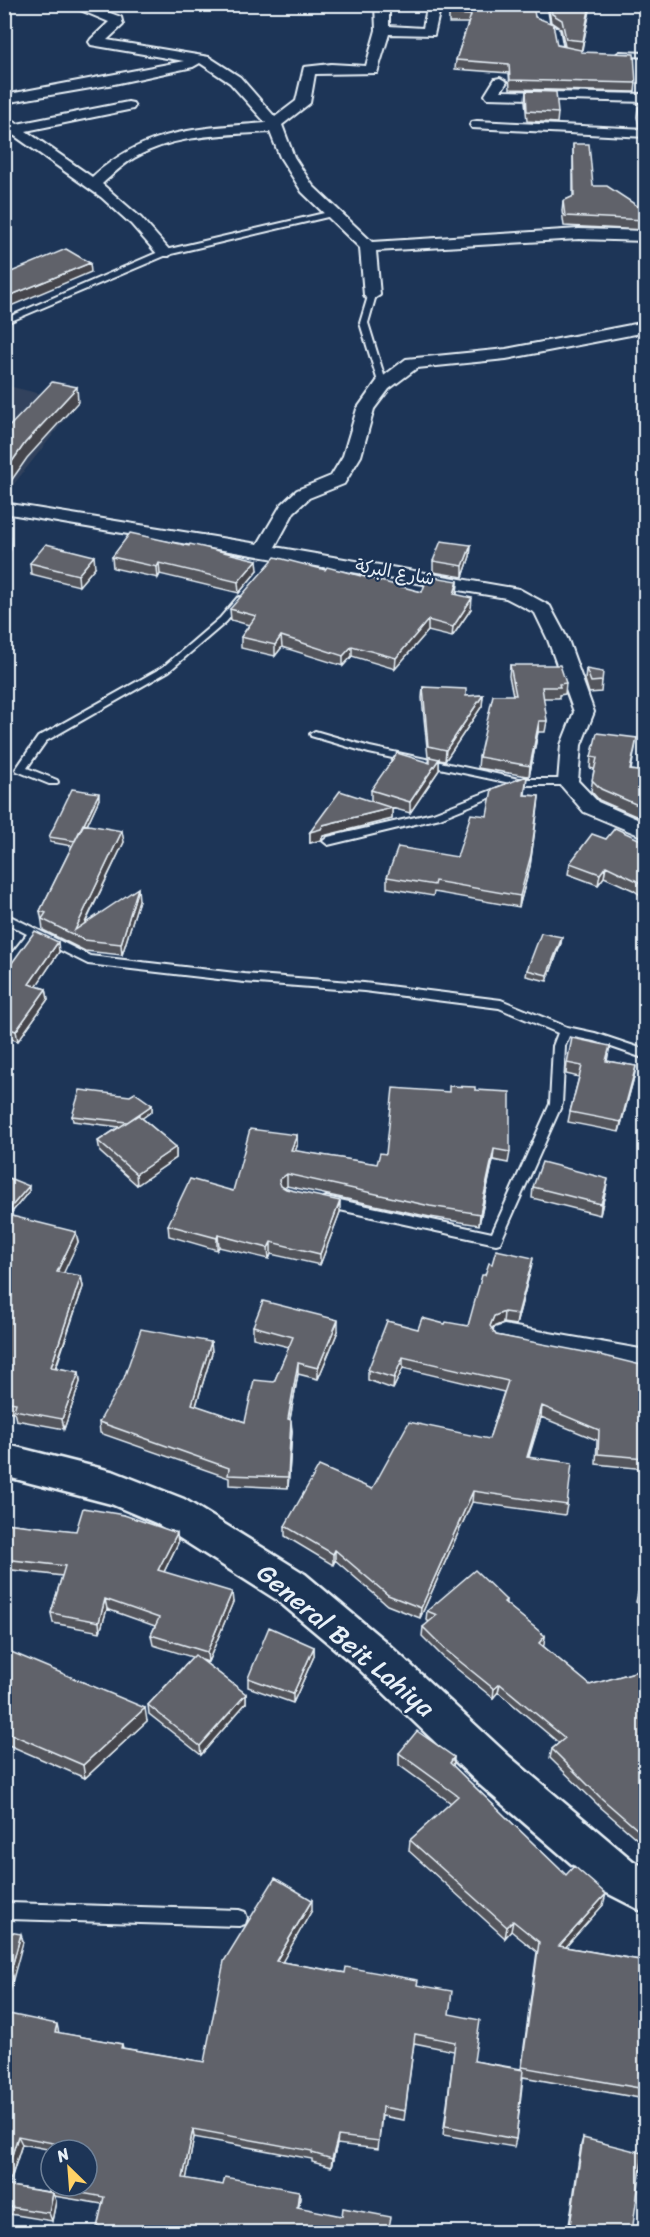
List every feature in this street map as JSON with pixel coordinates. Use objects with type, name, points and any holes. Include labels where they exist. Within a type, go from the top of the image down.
[{"type":"main road","name":"General Beit Lahiya","points":[[4,1460],[115,1490],[170,1510],[291,1587],[372,1655],[495,1771],[618,1876],[645,1892]]},
{"type":"street","points":[[72,4],[116,20],[117,25],[96,42],[204,60],[235,80],[275,125],[287,157],[307,189],[368,247],[372,295]]},
{"type":"street","points":[[93,183],[131,153],[154,143],[183,136],[275,125],[303,103],[309,70],[331,68],[372,70],[383,30],[382,4]]},
{"type":"street","points":[[383,30],[429,32],[435,4]]},
{"type":"street","points":[[539,4],[542,22]]},
{"type":"street","points":[[4,99],[114,80],[204,60]]},
{"type":"street","points":[[500,82],[492,95],[645,98]]},
{"type":"street","points":[[8,127],[128,106]]},
{"type":"street","points":[[477,125],[645,133]]},
{"type":"street","points":[[8,127],[93,183],[136,221],[164,253]]},
{"type":"street","points":[[368,247],[579,234],[645,236]]},
{"type":"street","points":[[272,555],[287,509],[303,494],[338,480],[352,456],[366,410],[383,384],[412,363],[506,354],[645,327]]},
{"type":"street","name":"شارع البركة","points":[[4,508],[272,555],[512,593],[543,610],[558,640],[584,712],[571,745],[568,782]]},
{"type":"street","points":[[568,782],[591,807],[645,831]]},
{"type":"street","points":[[504,1336],[645,1361]]},
{"type":"lane","points":[[542,22],[557,30],[560,51],[578,54]]},
{"type":"lane","points":[[611,54],[645,55]]},
{"type":"lane","points":[[4,322],[164,253],[333,213]]},
{"type":"lane","points":[[372,295],[364,323],[383,384]]},
{"type":"lane","points":[[53,782],[21,769],[42,739],[102,703],[166,669],[223,620],[246,594]]},
{"type":"lane","points":[[315,734],[369,750],[519,782],[568,782]]},
{"type":"lane","points":[[328,841],[436,816],[519,782]]},
{"type":"lane","points":[[4,917],[88,960],[244,978],[364,987],[501,1004],[565,1031],[595,1037],[645,1055]]},
{"type":"lane","points":[[4,971],[34,933]]},
{"type":"lane","points":[[309,1198],[496,1239],[556,1104],[559,1046],[565,1031]]},
{"type":"lane","points":[[9,1911],[239,1918]]},
{"type":"shaded area","points":[[4,385],[78,403],[6,494],[4,494]]},
{"type":"building","points":[[449,4],[533,4],[535,17],[553,24],[557,45],[581,50],[581,52],[634,54],[636,83],[510,80],[509,64],[456,60],[471,15],[449,14]]},
{"type":"building","points":[[550,4],[590,4],[583,41],[566,39],[562,20],[552,14]]},
{"type":"building","points":[[526,91],[556,92],[558,113],[527,111]]},
{"type":"building","points":[[638,107],[645,108],[645,118],[640,117]]},
{"type":"building","points":[[573,144],[589,144],[593,186],[607,186],[645,211],[645,220],[565,216],[563,201],[574,196]]},
{"type":"building","points":[[66,249],[90,263],[4,298],[4,275]]},
{"type":"building","points":[[52,382],[77,387],[25,443],[4,473],[4,432]]},
{"type":"building","points":[[130,533],[257,560],[238,582],[159,563],[157,567],[112,557]]},
{"type":"building","points":[[4,538],[10,538],[4,549]]},
{"type":"building","points":[[441,541],[471,545],[463,566],[433,561]]},
{"type":"building","points":[[46,544],[94,556],[78,575],[30,563]]},
{"type":"building","points":[[275,557],[325,570],[327,567],[422,592],[428,576],[458,581],[454,594],[472,598],[453,627],[428,620],[396,658],[352,646],[343,656],[281,636],[275,645],[241,637],[256,616],[230,609]]},
{"type":"building","points":[[510,665],[560,665],[566,683],[559,684],[560,687],[542,687],[547,721],[539,721],[530,766],[479,757],[493,695],[516,695]]},
{"type":"building","points":[[586,669],[603,672],[602,681],[591,682]]},
{"type":"building","points":[[423,687],[466,689],[466,696],[483,695],[446,750],[428,746]]},
{"type":"building","points":[[597,733],[637,738],[630,770],[645,772],[645,807],[601,789],[592,780],[597,758],[591,757]]},
{"type":"building","points":[[397,753],[430,763],[430,757],[439,759],[410,802],[371,790]]},
{"type":"building","points":[[527,776],[524,795],[539,796],[531,855],[520,896],[435,881],[434,885],[387,877],[398,847],[457,857],[471,814],[487,816],[492,789]]},
{"type":"building","points":[[72,789],[99,793],[75,841],[49,837]]},
{"type":"building","points":[[340,791],[392,808],[323,825],[321,829],[310,832]]},
{"type":"building","points":[[83,824],[122,831],[75,930],[138,888],[121,944],[84,940],[42,919],[46,913],[40,911]]},
{"type":"building","points":[[615,828],[645,842],[645,886],[606,866],[600,874],[570,863],[592,834],[606,839]]},
{"type":"building","points":[[35,931],[58,942],[29,984],[46,989],[16,1031],[4,1027],[4,974]]},
{"type":"building","points":[[541,933],[562,937],[547,975],[527,970]]},
{"type":"building","points":[[572,1038],[610,1046],[606,1061],[636,1066],[621,1122],[570,1112],[582,1066],[567,1063]]},
{"type":"building","points":[[449,1086],[510,1092],[510,1152],[494,1149],[480,1214],[430,1206],[287,1174],[279,1180],[281,1186],[286,1189],[340,1201],[320,1254],[271,1242],[268,1248],[168,1225],[190,1179],[233,1191],[250,1129],[297,1135],[291,1150],[377,1164],[380,1153],[386,1154],[393,1088],[449,1092]]},
{"type":"building","points":[[80,1090],[130,1096],[135,1093],[152,1105],[127,1122],[72,1116]]},
{"type":"building","points":[[138,1115],[176,1147],[136,1174],[98,1141]]},
{"type":"building","points":[[542,1162],[608,1179],[601,1204],[533,1187]]},
{"type":"building","points":[[4,1176],[29,1186],[11,1207],[4,1204]]},
{"type":"building","points":[[12,1216],[76,1232],[57,1272],[81,1276],[51,1367],[79,1372],[62,1419],[14,1410],[16,1403],[4,1401],[4,1230]]},
{"type":"building","points":[[496,1250],[533,1258],[518,1314],[504,1312],[494,1316],[490,1326],[496,1335],[645,1366],[645,1458],[598,1454],[599,1430],[542,1406],[527,1457],[572,1463],[567,1505],[473,1491],[421,1608],[388,1595],[335,1550],[333,1554],[285,1526],[319,1466],[372,1489],[409,1422],[489,1439],[508,1381],[403,1357],[394,1378],[368,1370],[387,1321],[418,1329],[422,1318],[445,1324],[446,1322],[468,1326],[482,1275],[485,1275],[489,1263],[492,1264]]},
{"type":"building","points":[[263,1301],[338,1320],[318,1368],[298,1363],[288,1419],[291,1420],[288,1477],[228,1475],[229,1468],[99,1422],[124,1378],[141,1329],[211,1342],[192,1404],[245,1422],[254,1380],[274,1382],[293,1337],[253,1326]]},
{"type":"building","points":[[83,1508],[124,1515],[177,1533],[158,1570],[232,1592],[207,1652],[151,1635],[159,1618],[105,1599],[99,1622],[51,1613],[65,1566],[4,1559],[4,1523],[76,1531]]},
{"type":"building","points":[[475,1570],[506,1600],[504,1602],[545,1636],[539,1643],[590,1685],[645,1669],[645,1836],[600,1797],[552,1749],[565,1738],[500,1684],[494,1689],[447,1651],[423,1627],[437,1615],[427,1611]]},
{"type":"building","points":[[645,1579],[645,1597],[638,1593]]},
{"type":"building","points":[[269,1627],[314,1647],[293,1694],[248,1678]]},
{"type":"building","points":[[4,1649],[145,1708],[83,1765],[4,1731]]},
{"type":"building","points":[[195,1655],[246,1694],[200,1746],[148,1705]]},
{"type":"building","points":[[417,1731],[454,1757],[450,1763],[566,1875],[574,1866],[606,1894],[559,1946],[645,1961],[645,2089],[522,2067],[539,1942],[513,1921],[507,1927],[410,1840],[458,1796],[399,1753]]},
{"type":"building","points":[[275,1878],[312,1900],[276,1961],[345,1973],[346,1967],[418,1980],[417,1985],[452,1991],[449,2014],[480,2020],[474,2061],[523,2070],[516,2139],[445,2126],[455,2042],[415,2034],[405,2111],[382,2107],[379,2141],[338,2136],[332,2159],[312,2153],[312,2151],[193,2129],[183,2178],[223,2185],[225,2177],[299,2191],[297,2207],[342,2216],[343,2208],[391,2217],[388,2232],[96,2232],[104,2197],[99,2196],[99,2138],[39,2138],[39,2140],[18,2136],[4,2180],[4,2013],[57,2024],[55,2032],[122,2044],[121,2048],[204,2062],[224,1961]]},
{"type":"building","points":[[4,1931],[21,1934],[4,1995]]},
{"type":"building","points":[[583,2138],[643,2153],[632,2232],[569,2232]]},
{"type":"building","points":[[4,2185],[39,2191],[39,2198],[52,2198],[49,2213],[4,2206]]}]
